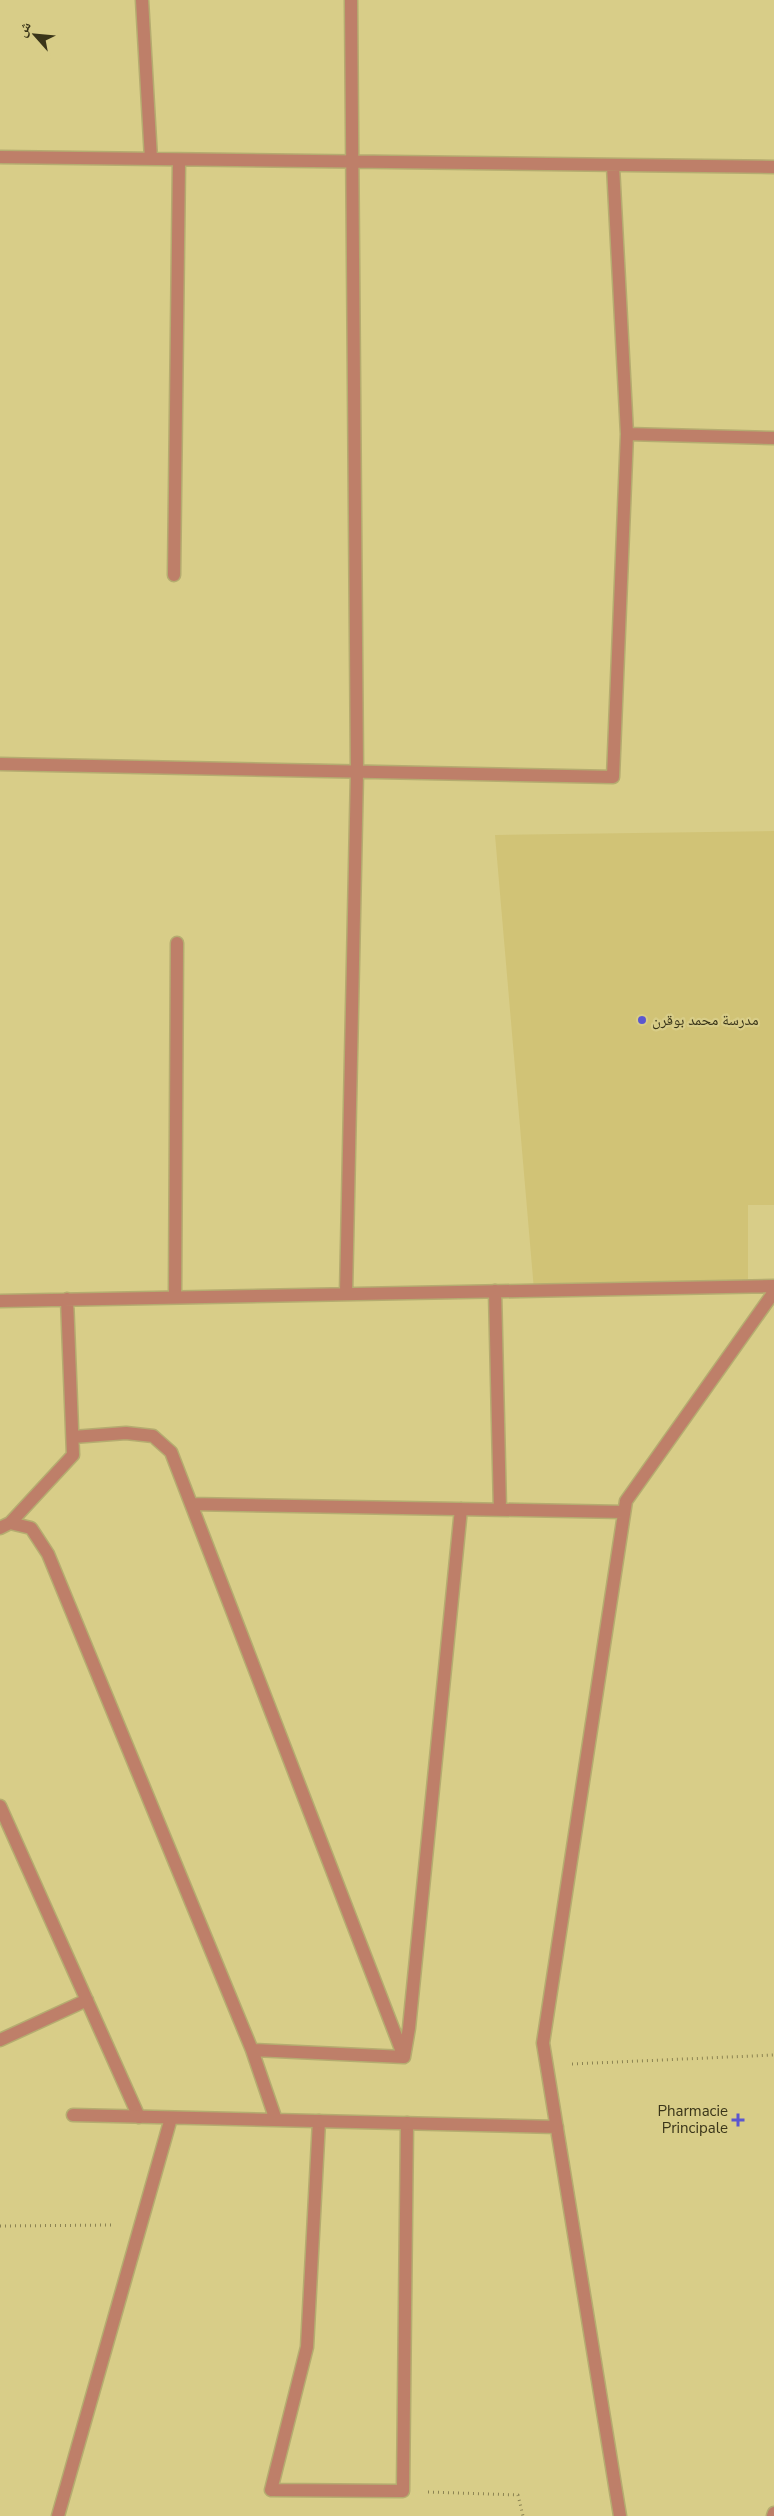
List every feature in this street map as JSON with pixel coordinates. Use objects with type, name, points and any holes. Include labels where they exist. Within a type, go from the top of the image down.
[{"type":"street","points":[[142,0],[151,159]]},
{"type":"street","points":[[346,1294],[357,772],[351,0]]},
{"type":"street","points":[[0,157],[179,161],[774,167]]},
{"type":"street","points":[[174,575],[179,161]]},
{"type":"street","points":[[0,764],[613,777],[627,434],[613,166]]},
{"type":"street","points":[[627,434],[774,438]]},
{"type":"street","points":[[175,1297],[176,943]]},
{"type":"street","points":[[0,1301],[774,1286]]},
{"type":"street","points":[[496,1291],[500,1510]]},
{"type":"street","points":[[620,2516],[543,2043],[626,1501],[774,1292]]},
{"type":"street","points":[[5,1526],[74,1455],[66,1299]]},
{"type":"street","points":[[73,1437],[126,1433],[153,1436],[171,1452],[404,2057]]},
{"type":"street","points":[[190,1504],[624,1512]]},
{"type":"street","points":[[404,2057],[409,2028],[461,1509]]},
{"type":"street","points":[[5,1526],[32,1528],[48,1554],[252,2050],[276,2120]]},
{"type":"street","points":[[0,1806],[139,2117]]},
{"type":"street","points":[[0,2040],[87,2000]]},
{"type":"street","points":[[252,2050],[404,2057]]},
{"type":"street","points":[[74,2115],[556,2127]]},
{"type":"street","points":[[58,2516],[171,2118]]},
{"type":"street","points":[[319,2122],[307,2347],[271,2490],[402,2491],[407,2123]]},
{"type":"path","points":[[547,2065],[774,2055]]},
{"type":"path","points":[[0,2226],[141,2225]]},
{"type":"path","points":[[402,2491],[518,2494],[523,2516]]},
{"type":"shaded area","name":"مدرسة محمد بوقرن","points":[[774,831],[774,1205],[748,1205],[748,1286],[534,1290],[495,835]]},
{"type":"place","name":"مدرسة محمد بوقرن","points":[[642,1020]]},
{"type":"place","name":"Pharmacie Principale","points":[[738,2120]]}]
